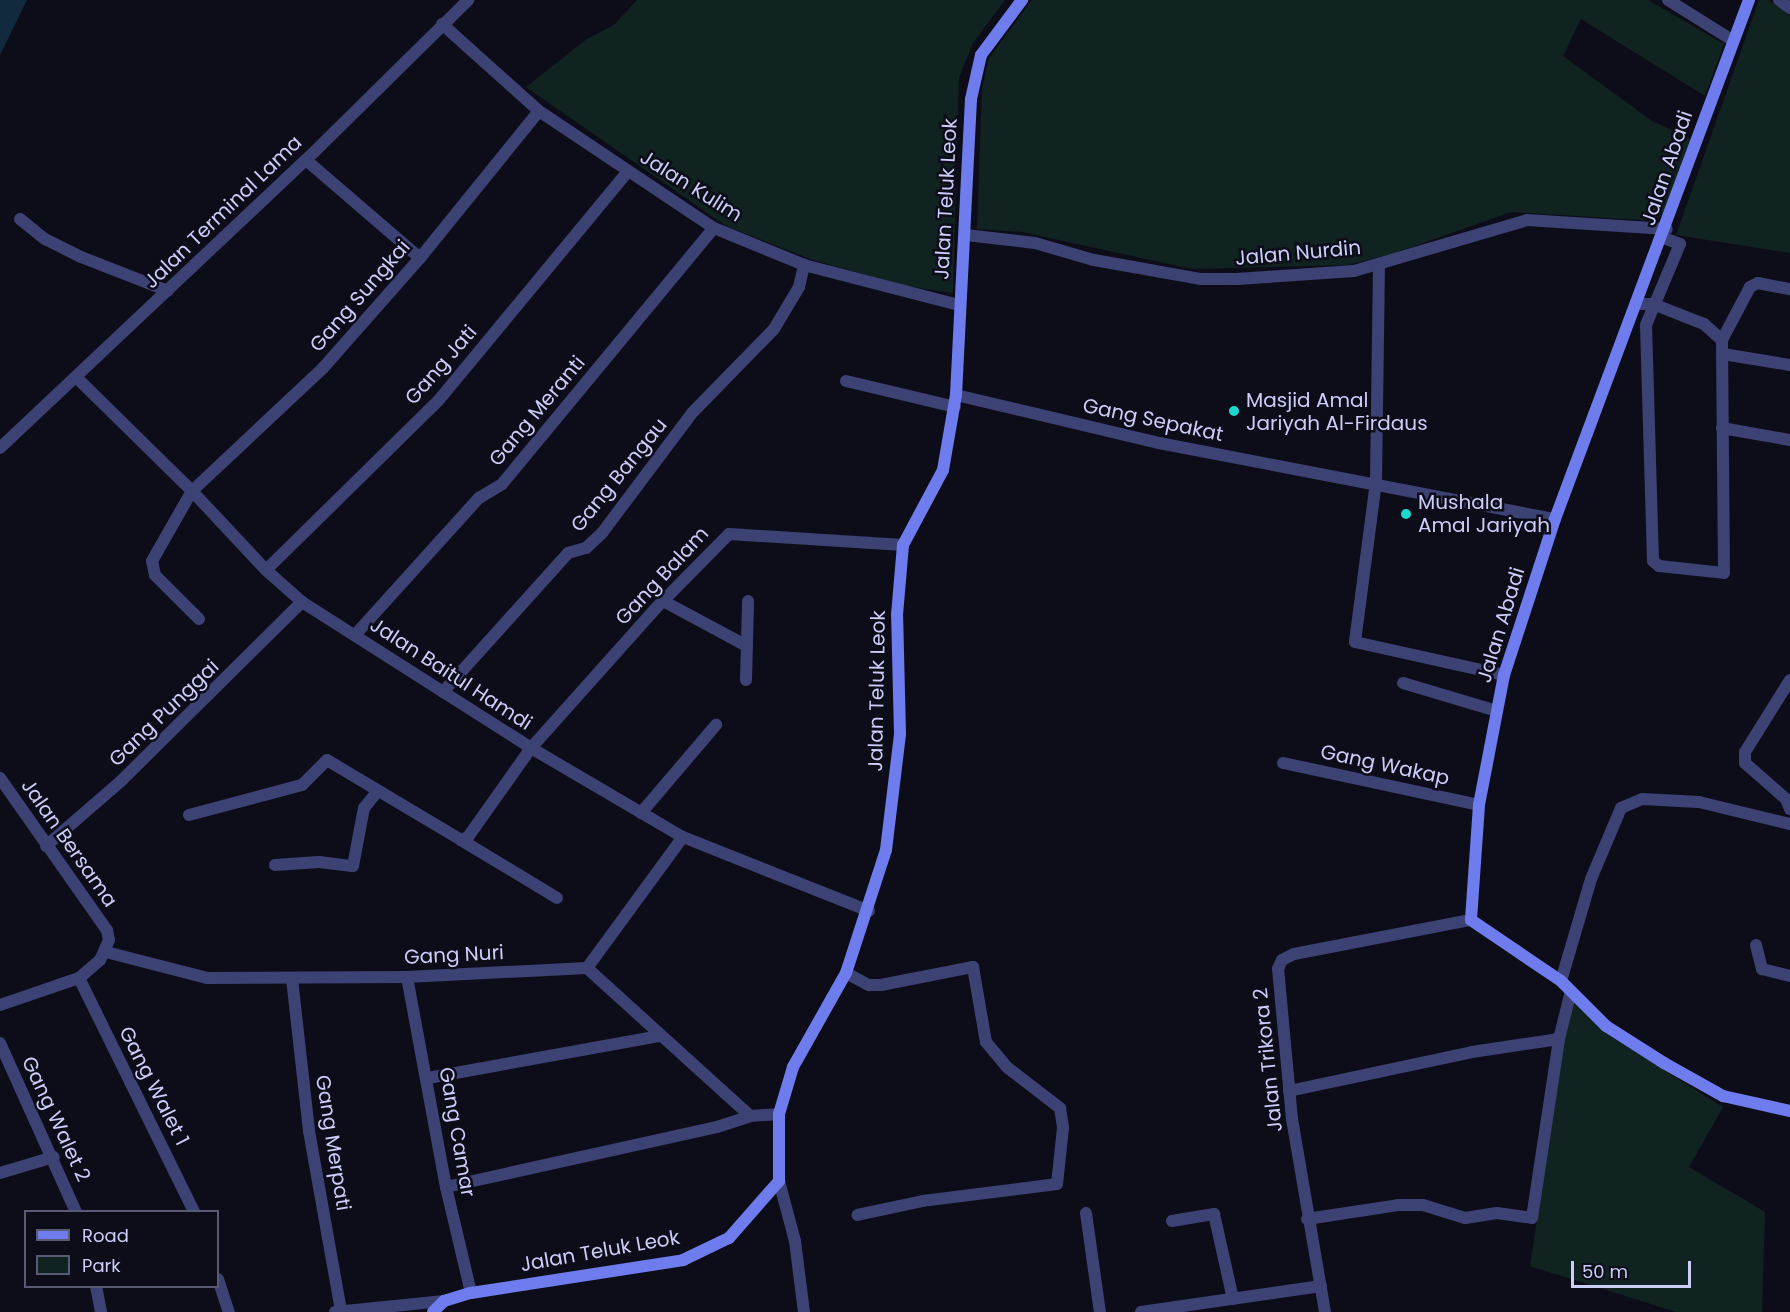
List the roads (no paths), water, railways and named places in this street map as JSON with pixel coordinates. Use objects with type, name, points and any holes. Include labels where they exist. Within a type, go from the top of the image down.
[{"type":"street","name":"Jalan Terminal Lama","points":[[0,448],[306,160],[468,0]]},
{"type":"street","name":"Jalan Teluk Leok","points":[[433,1312],[444,1301],[471,1293],[683,1260],[729,1238],[780,1181],[779,1114],[793,1067],[846,973],[869,911],[886,850],[895,792],[900,734],[897,603],[903,545],[943,470],[955,401],[959,305],[966,235],[975,72],[981,55],[1022,0]]},
{"type":"street","points":[[1668,0],[1732,40]]},
{"type":"street","name":"Jalan Abadi","points":[[1471,920],[1479,805],[1504,675],[1555,519],[1665,233],[1732,40],[1749,0]]},
{"type":"street","points":[[1779,0],[1790,8]]},
{"type":"street","name":"Jalan Kulim","points":[[442,24],[540,111],[714,228],[804,265],[959,305]]},
{"type":"street","name":"Gang Sungkai","points":[[200,619],[155,575],[152,561],[192,491],[322,368],[420,258],[540,111]]},
{"type":"street","points":[[306,160],[420,258]]},
{"type":"street","name":"Gang Jati","points":[[266,570],[438,401],[628,171]]},
{"type":"street","points":[[20,219],[45,239],[81,257],[168,291]]},
{"type":"street","name":"Jalan Nurdin","points":[[966,235],[1035,243],[1094,260],[1201,279],[1325,275],[1379,265],[1527,220],[1665,233],[1680,244],[1653,304]]},
{"type":"street","name":"Gang Meranti","points":[[355,634],[479,498],[502,484],[714,228]]},
{"type":"street","name":"Gang Bangau","points":[[443,692],[568,553],[586,548],[602,532],[693,412],[774,329],[799,288],[804,265]]},
{"type":"street","points":[[1379,265],[1376,482],[1355,642],[1504,675]]},
{"type":"street","points":[[1653,304],[1646,325],[1653,561],[1659,566],[1724,573],[1722,340],[1750,286],[1758,283],[1790,289]]},
{"type":"street","points":[[1638,304],[1653,304],[1704,324],[1722,340]]},
{"type":"street","points":[[1723,354],[1790,365]]},
{"type":"street","name":"Jalan Baitul Hamdi","points":[[76,377],[192,491],[266,570],[302,602],[531,748],[683,837],[869,911]]},
{"type":"street","name":"Gang Sepakat","points":[[846,381],[1159,443],[1376,482],[1555,519]]},
{"type":"street","points":[[1722,428],[1790,440]]},
{"type":"street","name":"Gang Balam","points":[[461,840],[468,837],[531,748],[663,601],[732,532],[903,545]]},
{"type":"street","points":[[663,601],[747,646]]},
{"type":"street","points":[[746,680],[748,601]]},
{"type":"street","name":"Gang Punggai","points":[[46,846],[121,781],[302,602]]},
{"type":"street","points":[[1790,680],[1745,752],[1745,763],[1786,800],[1790,809]]},
{"type":"street","points":[[1403,683],[1497,711]]},
{"type":"street","points":[[641,813],[716,725]]},
{"type":"street","points":[[189,815],[302,785],[327,760],[376,793],[461,840],[557,898]]},
{"type":"street","name":"Gang Wakap","points":[[1283,763],[1479,805]]},
{"type":"street","name":"Jalan Bersama","points":[[0,778],[107,930],[106,952]]},
{"type":"street","points":[[275,866],[319,862],[353,866],[364,808],[376,793]]},
{"type":"street","points":[[1561,981],[1591,879],[1621,808],[1642,799],[1700,802],[1737,808],[1790,825]]},
{"type":"street","points":[[683,837],[587,968],[750,1116]]},
{"type":"street","points":[[1471,920],[1561,981],[1606,1026],[1723,1096],[1790,1111]]},
{"type":"street","name":"Jalan Trikora 2","points":[[1325,1312],[1307,1219],[1289,1091],[1278,969],[1282,960],[1294,954],[1471,920]]},
{"type":"street","points":[[1756,945],[1762,969],[1790,976]]},
{"type":"street","points":[[0,1005],[79,978],[106,952]]},
{"type":"street","name":"Gang Nuri","points":[[106,952],[207,978],[292,980],[407,977],[587,968]]},
{"type":"street","points":[[846,973],[869,985],[881,985],[973,967],[986,1042],[1008,1068],[1060,1108],[1063,1128],[1057,1184],[923,1202],[857,1215]]},
{"type":"street","name":"Gang Camar","points":[[407,977],[428,1078],[446,1187],[471,1293]]},
{"type":"street","name":"Gang Walet 1","points":[[79,978],[193,1210]]},
{"type":"street","name":"Gang Merpati","points":[[292,980],[309,1131],[338,1312]]},
{"type":"street","points":[[1307,1219],[1398,1205],[1423,1205],[1465,1218],[1497,1213],[1532,1218],[1559,1039],[1571,991]]},
{"type":"street","points":[[428,1078],[660,1036]]},
{"type":"street","points":[[1289,1091],[1472,1052],[1559,1039]]},
{"type":"street","name":"Gang Walet 2","points":[[0,1043],[54,1157],[75,1210]]},
{"type":"street","points":[[446,1187],[717,1127],[750,1116],[779,1114]]},
{"type":"street","points":[[0,1173],[54,1157]]},
{"type":"street","points":[[780,1181],[795,1241],[804,1312]]},
{"type":"street","points":[[1086,1214],[1100,1312]]},
{"type":"street","points":[[1172,1221],[1214,1214],[1233,1299]]},
{"type":"street","points":[[219,1282],[229,1312]]},
{"type":"street","points":[[1141,1312],[1321,1286]]},
{"type":"street","points":[[96,1288],[101,1312]]},
{"type":"street","points":[[338,1312],[444,1301]]},
{"type":"water","points":[[0,0],[27,0],[0,55]]},
{"type":"place","name":"Masjid Amal Jariyah Al-Firdaus","points":[[1234,411]]},
{"type":"place","name":"Mushala Amal Jariyah","points":[[1406,514]]}]
